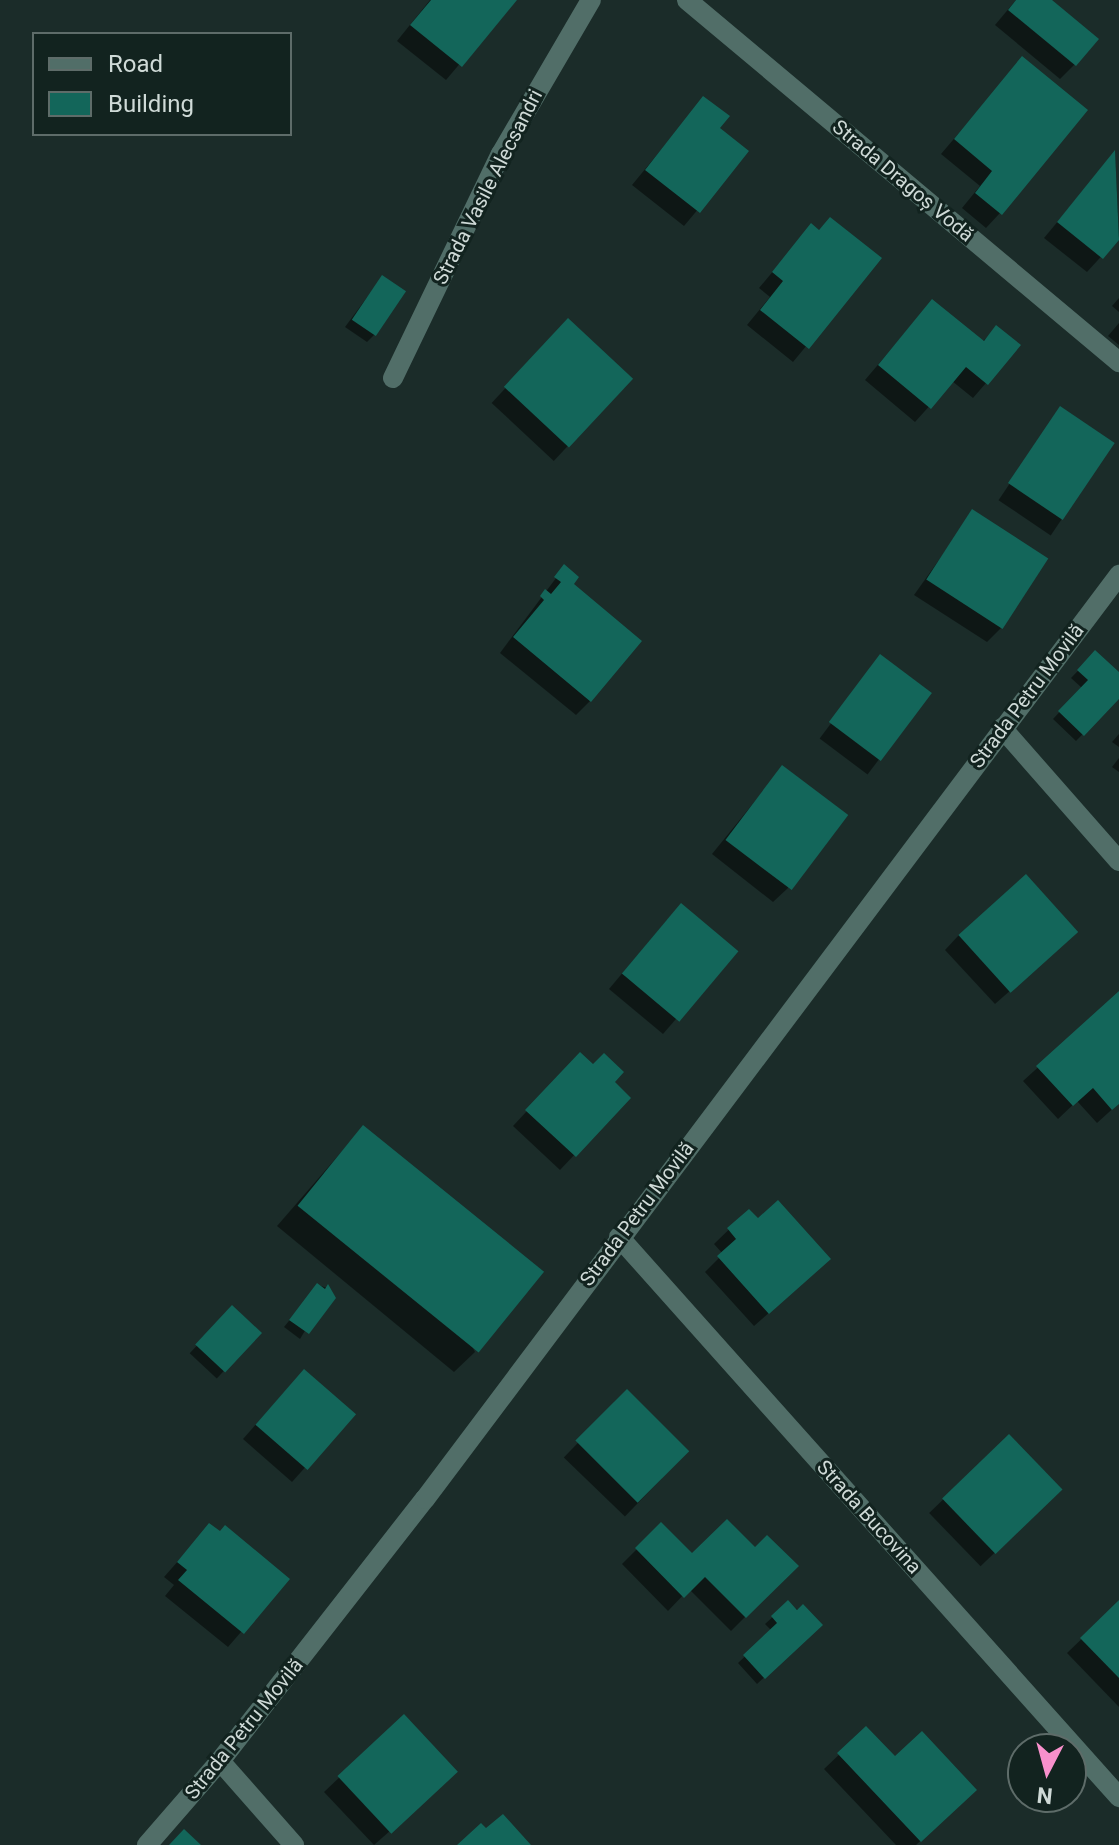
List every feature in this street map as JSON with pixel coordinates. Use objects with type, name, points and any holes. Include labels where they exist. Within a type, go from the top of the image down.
[{"type":"street","name":"Strada Vasile Alecsandri","points":[[393,378],[501,154],[591,0]]},
{"type":"street","name":"Strada Dragoș Vodă","points":[[687,0],[1119,362]]},
{"type":"street","name":"Strada Petru Movilă","points":[[147,1845],[220,1761],[515,1381],[619,1237],[1119,575]]},
{"type":"street","points":[[1002,728],[1119,861]]},
{"type":"street","name":"Strada Bucovina","points":[[619,1237],[1119,1797]]},
{"type":"street","points":[[220,1761],[294,1845]]},
{"type":"building","points":[[431,0],[517,0],[462,67],[410,25]]},
{"type":"building","points":[[1016,0],[1052,0],[1099,39],[1076,66],[1008,10]]},
{"type":"building","points":[[1022,56],[1088,110],[1002,215],[975,193],[992,171],[954,139]]},
{"type":"building","points":[[703,96],[730,116],[720,128],[749,151],[700,213],[645,170]]},
{"type":"building","points":[[1115,150],[1119,240],[1103,259],[1057,222]]},
{"type":"building","points":[[830,217],[882,258],[809,349],[760,310],[783,281],[772,272],[811,223],[819,230]]},
{"type":"building","points":[[382,275],[406,291],[376,336],[352,320]]},
{"type":"building","points":[[932,299],[984,341],[996,325],[1021,345],[988,385],[966,367],[931,409],[878,365]]},
{"type":"building","points":[[568,318],[633,379],[569,447],[504,387]]},
{"type":"building","points":[[1060,406],[1115,443],[1063,520],[1008,483]]},
{"type":"building","points":[[972,509],[1048,559],[1003,629],[926,579]]},
{"type":"building","points":[[564,564],[579,577],[574,584],[642,641],[591,702],[513,637],[544,600],[540,596],[545,589],[551,594],[561,582],[554,577]]},
{"type":"building","points":[[1095,650],[1119,672],[1119,699],[1084,736],[1058,711],[1088,680],[1077,670]]},
{"type":"building","points":[[880,654],[932,693],[881,761],[829,722]]},
{"type":"building","points":[[782,765],[848,815],[792,890],[725,840]]},
{"type":"building","points":[[1026,874],[1078,932],[1011,993],[958,935]]},
{"type":"building","points":[[681,903],[738,951],[679,1022],[622,973]]},
{"type":"building","points":[[1119,991],[1119,1104],[1112,1110],[1093,1088],[1073,1106],[1036,1066]]},
{"type":"building","points":[[580,1052],[593,1064],[604,1053],[624,1072],[615,1082],[631,1098],[576,1157],[525,1110]]},
{"type":"building","points":[[363,1125],[544,1272],[479,1352],[298,1206]]},
{"type":"building","points":[[778,1200],[831,1259],[769,1314],[717,1256],[736,1239],[727,1228],[749,1209],[758,1218]]},
{"type":"building","points":[[317,1283],[325,1289],[328,1284],[336,1298],[309,1334],[289,1320]]},
{"type":"building","points":[[232,1305],[262,1333],[225,1372],[195,1344]]},
{"type":"building","points":[[304,1369],[356,1414],[308,1470],[255,1425]]},
{"type":"building","points":[[627,1389],[689,1451],[638,1503],[575,1441]]},
{"type":"building","points":[[1009,1434],[1062,1489],[996,1554],[942,1499]]},
{"type":"building","points":[[727,1519],[755,1547],[767,1535],[799,1566],[746,1618],[705,1577],[684,1598],[635,1548],[661,1522],[692,1553]]},
{"type":"building","points":[[209,1523],[220,1531],[225,1525],[290,1579],[244,1634],[178,1580],[187,1570],[177,1562]]},
{"type":"building","points":[[788,1600],[797,1610],[803,1604],[823,1625],[765,1679],[743,1655],[777,1623],[771,1616]]},
{"type":"building","points":[[1119,1600],[1119,1678],[1080,1638]]},
{"type":"building","points":[[404,1714],[458,1772],[391,1834],[337,1776]]},
{"type":"building","points":[[866,1726],[895,1756],[922,1731],[977,1790],[921,1842],[837,1753]]},
{"type":"building","points":[[503,1814],[531,1845],[457,1845],[481,1823],[486,1828]]},
{"type":"building","points":[[184,1829],[201,1845],[169,1845]]}]
